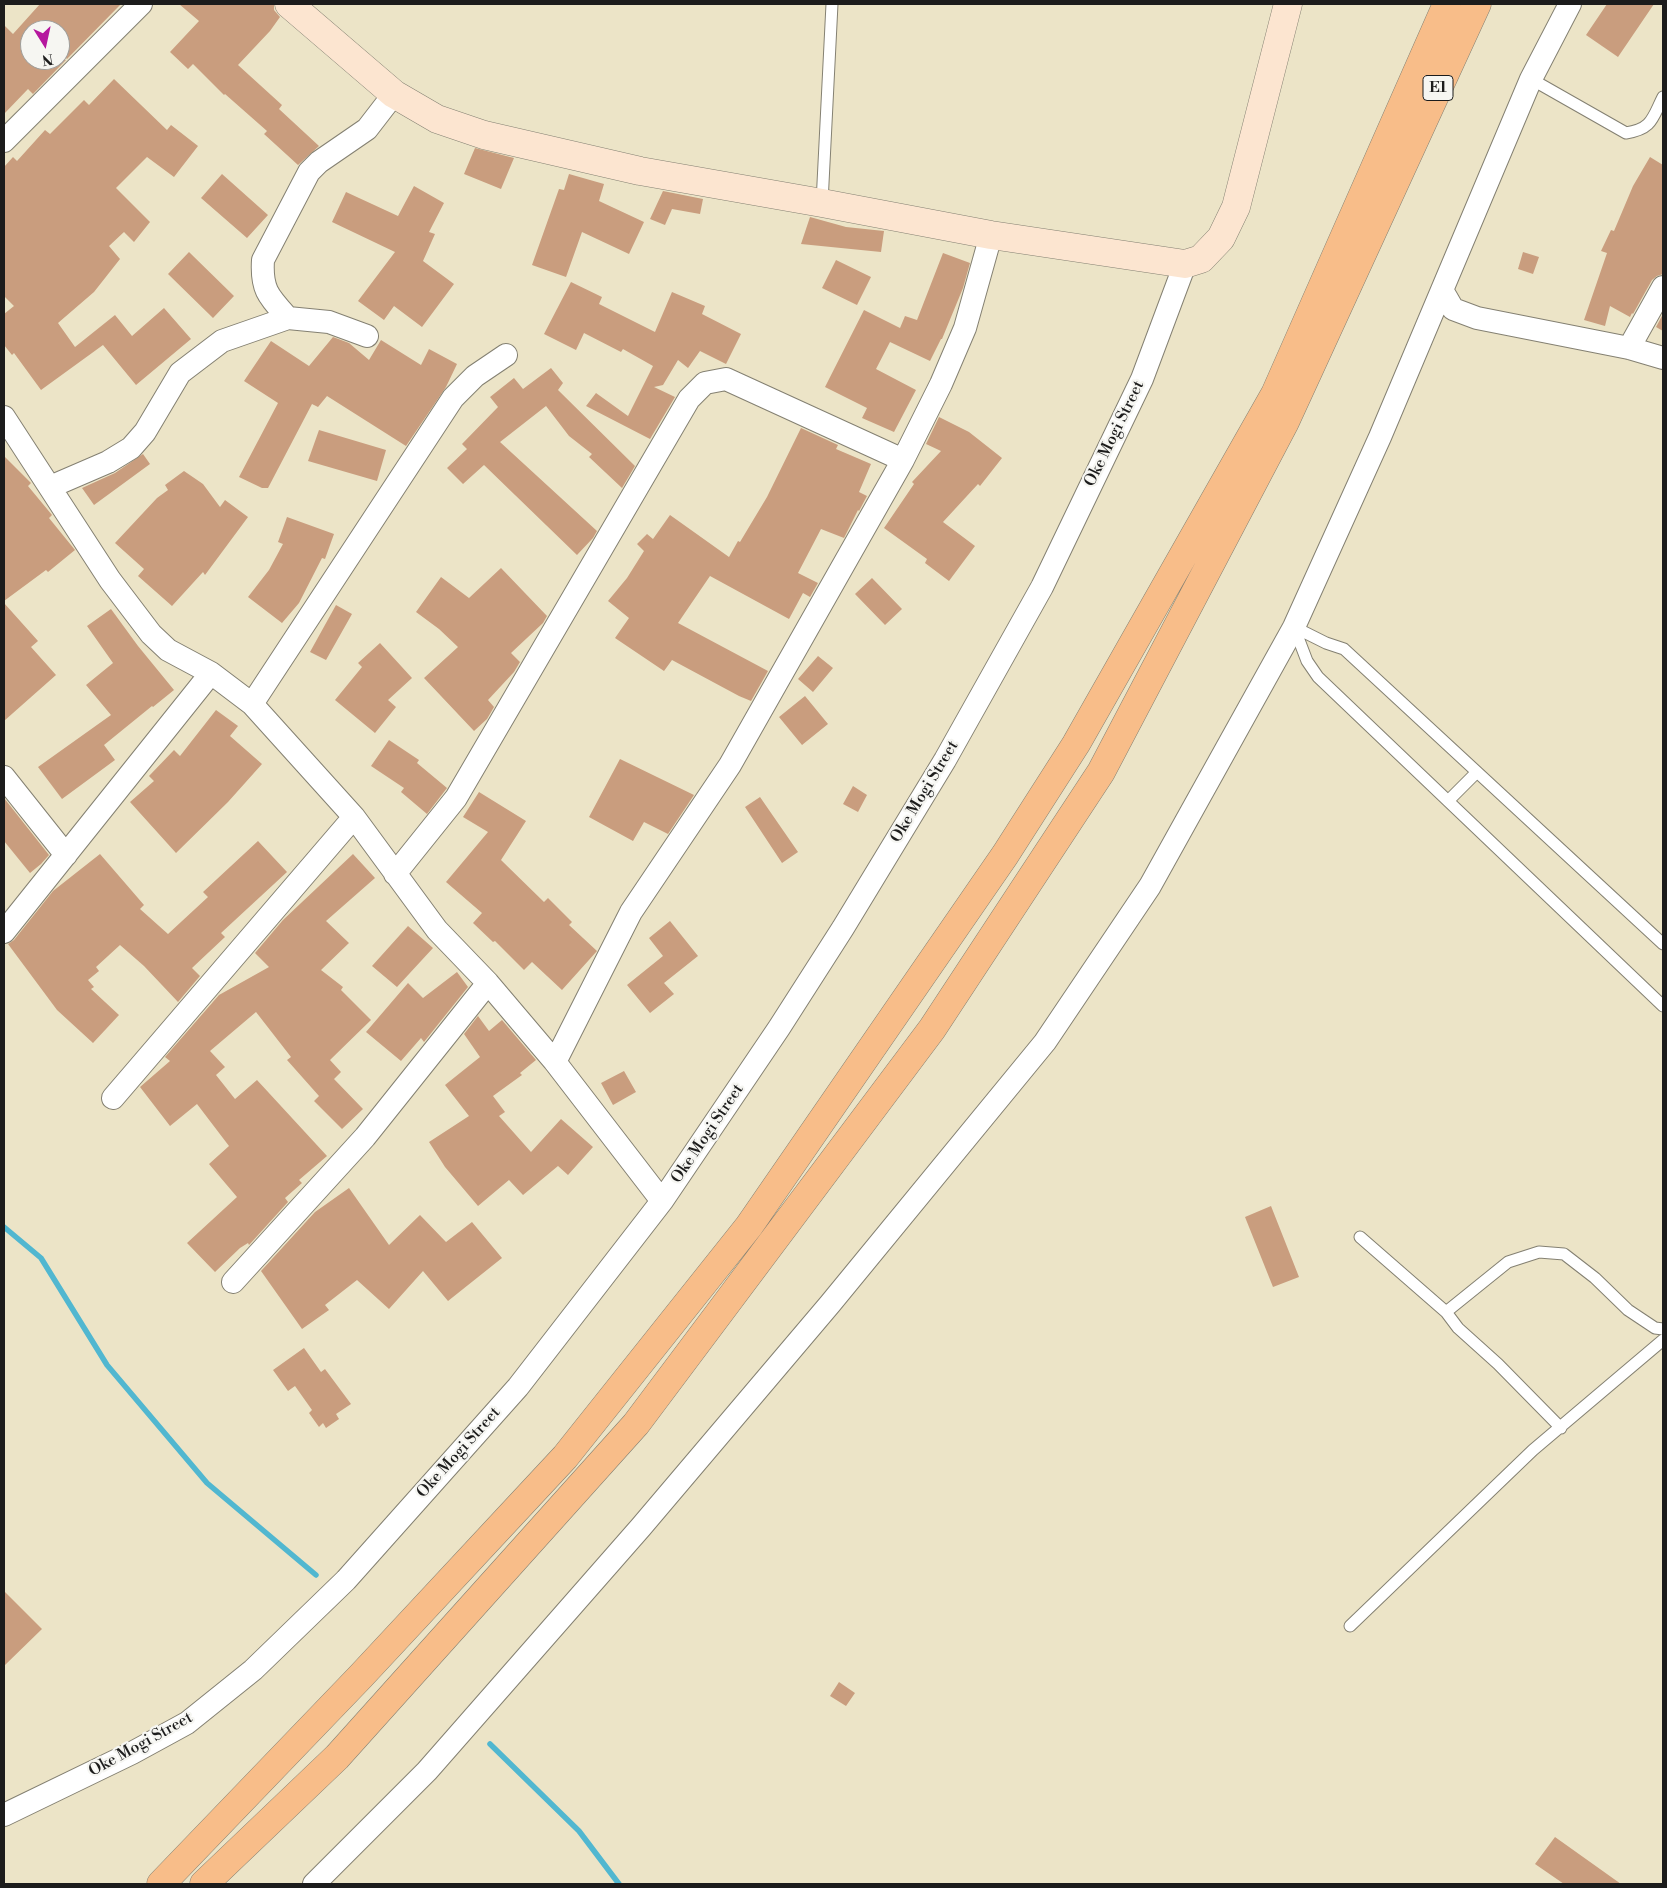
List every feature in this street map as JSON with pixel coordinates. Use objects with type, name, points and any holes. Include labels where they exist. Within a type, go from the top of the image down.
[{"type":"highway","name":"E1","points":[[161,1884],[361,1676],[565,1457],[749,1226],[999,863],[1076,744],[1275,394],[1447,4]]},
{"type":"highway","name":"E1","points":[[204,1884],[337,1757],[636,1424],[932,1029],[1101,772],[1285,422],[1477,4]]},
{"type":"street","points":[[4,141],[141,4]]},
{"type":"street","points":[[289,4],[394,94],[437,119],[484,135],[640,171],[990,235],[1185,264],[1201,259],[1221,238],[1236,207],[1288,4]]},
{"type":"street","points":[[314,1884],[427,1771],[641,1527],[830,1304],[1045,1042],[1150,886],[1294,627],[1380,437],[1531,79],[1570,4]]},
{"type":"street","points":[[288,318],[268,296],[262,276],[263,260],[309,172],[319,162],[367,129],[394,94]]},
{"type":"street","points":[[555,1062],[632,912],[730,765],[903,460],[941,384],[965,328],[990,235]]},
{"type":"street","name":"Oke Mogi Street","points":[[4,1815],[132,1753],[187,1723],[253,1670],[346,1580],[518,1387],[662,1201],[785,1020],[950,752],[1042,587],[1059,552],[1142,379],[1185,264]]},
{"type":"street","points":[[1629,348],[1663,287]]},
{"type":"street","points":[[1442,290],[1453,309],[1477,318],[1629,348],[1663,358]]},
{"type":"street","points":[[50,487],[108,462],[131,448],[146,432],[180,373],[222,341],[288,318],[329,322],[367,336]]},
{"type":"street","points":[[252,704],[454,398],[475,376],[506,354]]},
{"type":"street","points":[[395,874],[456,798],[684,408],[705,383],[726,379],[903,460]]},
{"type":"street","points":[[4,417],[110,580],[151,634],[168,650],[211,673],[252,704],[354,818],[437,930],[488,983],[555,1062],[662,1201]]},
{"type":"street","points":[[4,932],[211,673]]},
{"type":"street","points":[[4,777],[66,855]]},
{"type":"street","points":[[113,1098],[354,818]]},
{"type":"street","points":[[233,1282],[366,1137],[488,983]]},
{"type":"lane","points":[[822,203],[832,4]]},
{"type":"lane","points":[[1531,79],[1626,133],[1640,131],[1650,123],[1663,97]]},
{"type":"lane","points":[[1294,627],[1326,643],[1344,649],[1663,944]]},
{"type":"lane","points":[[1294,627],[1307,661],[1318,676],[1663,1006]]},
{"type":"lane","points":[[1448,801],[1477,772]]},
{"type":"lane","points":[[1360,1237],[1446,1312],[1458,1328],[1498,1364],[1561,1428]]},
{"type":"lane","points":[[1446,1312],[1508,1262],[1539,1252],[1564,1254],[1595,1278],[1628,1310],[1655,1328],[1663,1329]]},
{"type":"lane","points":[[1350,1626],[1515,1467],[1663,1340]]},
{"type":"building","points":[[40,4],[121,4],[70,56],[70,20],[26,20]]},
{"type":"building","points":[[179,4],[274,5],[274,10],[280,17],[270,31],[238,65],[282,105],[279,109],[319,146],[298,165],[264,134],[267,131],[224,95],[193,64],[188,69],[170,52],[199,21]]},
{"type":"building","points":[[1607,4],[1654,4],[1618,57],[1586,35]]},
{"type":"building","points":[[4,25],[13,34],[20,26],[20,70],[56,70],[33,94],[28,89],[4,114]]},
{"type":"building","points":[[114,79],[167,130],[171,125],[198,146],[174,177],[147,157],[116,188],[150,222],[134,242],[124,232],[109,246],[120,259],[94,292],[58,323],[75,347],[115,315],[132,336],[164,308],[191,339],[136,385],[103,345],[41,390],[14,353],[12,355],[4,345],[4,314],[14,306],[4,296],[4,167],[13,157],[17,161],[45,130],[50,134],[84,100],[89,105]]},
{"type":"building","points":[[475,148],[514,158],[501,189],[464,174]]},
{"type":"building","points":[[1650,157],[1663,165],[1663,274],[1652,280],[1630,317],[1610,306],[1605,326],[1584,320],[1607,253],[1601,251],[1611,230],[1614,231],[1633,186]]},
{"type":"building","points":[[222,174],[268,215],[247,238],[201,198]]},
{"type":"building","points":[[569,174],[604,184],[599,201],[644,222],[629,254],[582,232],[566,277],[532,265],[559,189],[564,190]]},
{"type":"building","points":[[414,186],[444,203],[429,232],[435,234],[423,261],[454,284],[422,327],[394,306],[384,320],[358,301],[395,252],[332,222],[346,192],[398,216]]},
{"type":"building","points":[[663,191],[703,199],[700,214],[672,209],[665,225],[650,219]]},
{"type":"building","points":[[810,217],[846,227],[884,231],[881,252],[801,244]]},
{"type":"building","points":[[189,252],[234,296],[213,318],[168,274]]},
{"type":"building","points":[[1523,252],[1539,257],[1533,274],[1518,269]]},
{"type":"building","points":[[943,253],[970,263],[963,288],[942,339],[930,361],[890,342],[876,369],[916,390],[894,432],[862,418],[867,408],[825,387],[864,310],[900,328],[905,316],[917,320]]},
{"type":"building","points":[[836,260],[871,277],[857,305],[822,288]]},
{"type":"building","points":[[571,282],[602,297],[599,304],[655,332],[672,292],[705,306],[702,314],[741,334],[726,364],[700,351],[688,368],[678,360],[663,385],[654,387],[675,397],[650,439],[586,406],[596,393],[628,416],[653,366],[623,349],[621,352],[584,333],[576,350],[544,334]]},
{"type":"building","points":[[1663,314],[1663,331],[1656,327]]},
{"type":"building","points":[[333,337],[349,343],[369,360],[381,340],[421,365],[429,349],[457,364],[446,387],[406,446],[327,396],[318,407],[312,404],[268,488],[262,488],[239,477],[278,403],[244,381],[271,341],[309,366]]},
{"type":"building","points":[[551,368],[563,383],[558,390],[635,466],[622,488],[589,457],[592,454],[569,436],[546,406],[500,442],[597,531],[577,555],[484,465],[463,484],[447,468],[467,449],[462,444],[498,407],[490,397],[514,378],[523,389]]},
{"type":"building","points":[[939,417],[969,432],[1002,458],[980,486],[978,484],[943,522],[975,546],[949,581],[925,563],[927,559],[884,528],[914,484],[912,482],[941,451],[926,444]]},
{"type":"building","points":[[801,428],[838,445],[836,449],[871,464],[859,492],[867,496],[844,538],[821,529],[798,573],[818,583],[810,597],[803,593],[789,619],[710,576],[678,623],[768,671],[751,701],[672,660],[664,671],[615,638],[629,618],[608,601],[627,578],[644,551],[637,544],[647,534],[653,539],[670,515],[729,557],[767,497]]},
{"type":"building","points":[[319,430],[386,450],[377,481],[308,461]]},
{"type":"building","points":[[143,454],[150,464],[94,505],[82,488],[115,473]]},
{"type":"building","points":[[4,456],[31,483],[28,486],[52,515],[49,518],[75,550],[48,572],[46,570],[4,601]]},
{"type":"building","points":[[184,471],[203,484],[220,507],[225,500],[248,517],[205,575],[203,572],[172,606],[138,576],[144,569],[115,543],[157,498],[168,490],[165,485]]},
{"type":"building","points":[[287,517],[334,534],[325,559],[322,558],[299,603],[282,623],[248,597],[269,570],[283,544],[278,542]]},
{"type":"building","points":[[501,568],[547,616],[543,623],[511,653],[520,662],[514,672],[488,700],[494,707],[487,719],[474,731],[424,678],[458,647],[439,629],[416,612],[441,577],[469,598]]},
{"type":"building","points":[[872,578],[902,609],[885,625],[855,594]]},
{"type":"building","points":[[4,603],[38,641],[31,647],[56,675],[4,721]]},
{"type":"building","points":[[336,605],[352,614],[326,660],[310,652]]},
{"type":"building","points":[[111,609],[174,690],[104,745],[115,760],[62,799],[38,767],[111,715],[86,685],[113,663],[87,626]]},
{"type":"building","points":[[380,643],[412,678],[388,700],[396,707],[375,733],[335,700],[362,667],[358,663]]},
{"type":"building","points":[[818,656],[833,668],[813,692],[798,679]]},
{"type":"building","points":[[805,696],[828,724],[802,745],[779,717]]},
{"type":"building","points":[[216,710],[238,726],[230,736],[262,764],[228,802],[176,853],[130,802],[154,781],[149,776],[174,750],[180,756]]},
{"type":"building","points":[[389,740],[419,760],[417,763],[447,788],[427,814],[401,792],[404,788],[371,766]]},
{"type":"building","points":[[620,759],[694,795],[668,834],[644,822],[633,841],[589,817]]},
{"type":"building","points":[[853,786],[867,795],[858,812],[843,804]]},
{"type":"building","points":[[479,792],[526,821],[501,860],[544,902],[548,898],[572,922],[569,925],[597,951],[562,990],[532,962],[524,970],[495,941],[493,942],[473,923],[482,913],[446,882],[488,832],[463,817]]},
{"type":"building","points":[[760,797],[798,852],[782,863],[745,807]]},
{"type":"building","points":[[4,798],[49,855],[30,873],[4,841]]},
{"type":"building","points":[[258,841],[287,872],[221,933],[225,937],[192,968],[200,976],[178,1002],[144,966],[120,945],[96,967],[99,971],[88,980],[94,987],[91,989],[119,1015],[93,1043],[57,1010],[8,944],[14,940],[53,891],[100,854],[144,905],[140,909],[168,934],[208,897],[203,892]]},
{"type":"building","points":[[353,854],[375,878],[326,921],[349,943],[321,970],[343,987],[341,990],[371,1020],[330,1060],[341,1072],[334,1079],[363,1109],[342,1129],[314,1101],[319,1096],[287,1060],[291,1057],[256,1012],[210,1051],[225,1067],[216,1075],[235,1099],[257,1080],[327,1156],[299,1180],[302,1183],[285,1198],[288,1202],[249,1245],[248,1243],[240,1248],[215,1272],[187,1243],[237,1197],[209,1164],[229,1146],[197,1104],[170,1126],[140,1087],[170,1061],[165,1057],[219,995],[269,967],[255,953],[283,920]]},
{"type":"building","points":[[670,921],[698,956],[664,983],[674,994],[650,1013],[627,985],[663,956],[649,938]]},
{"type":"building","points":[[408,926],[433,948],[397,987],[372,966]]},
{"type":"building","points":[[457,972],[468,987],[424,1042],[421,1038],[401,1061],[366,1032],[408,983],[423,998]]},
{"type":"building","points":[[478,1016],[489,1031],[502,1020],[536,1060],[520,1073],[522,1075],[493,1096],[505,1112],[499,1116],[531,1152],[561,1119],[593,1147],[568,1175],[558,1166],[523,1195],[509,1180],[478,1206],[445,1167],[429,1142],[469,1116],[445,1085],[480,1057],[464,1034]]},
{"type":"building","points":[[624,1071],[636,1092],[613,1105],[601,1083]]},
{"type":"building","points":[[349,1188],[389,1245],[420,1215],[446,1242],[472,1222],[502,1258],[448,1301],[423,1271],[389,1309],[357,1280],[325,1305],[329,1310],[302,1329],[261,1271],[315,1212]]},
{"type":"building","points":[[1271,1206],[1299,1277],[1273,1287],[1245,1217]]},
{"type":"building","points":[[304,1348],[321,1372],[325,1369],[351,1404],[336,1414],[339,1419],[326,1428],[323,1423],[319,1427],[309,1413],[312,1410],[295,1386],[288,1391],[273,1370]]},
{"type":"building","points":[[4,1591],[42,1629],[4,1666]]},
{"type":"building","points":[[839,1682],[855,1693],[846,1706],[830,1696]]},
{"type":"building","points":[[1555,1837],[1621,1884],[1564,1884],[1535,1864]]},
{"type":"waterway","points":[[4,1227],[41,1258],[107,1365],[207,1483],[316,1575]]},
{"type":"waterway","points":[[490,1744],[579,1831],[619,1884]]}]
